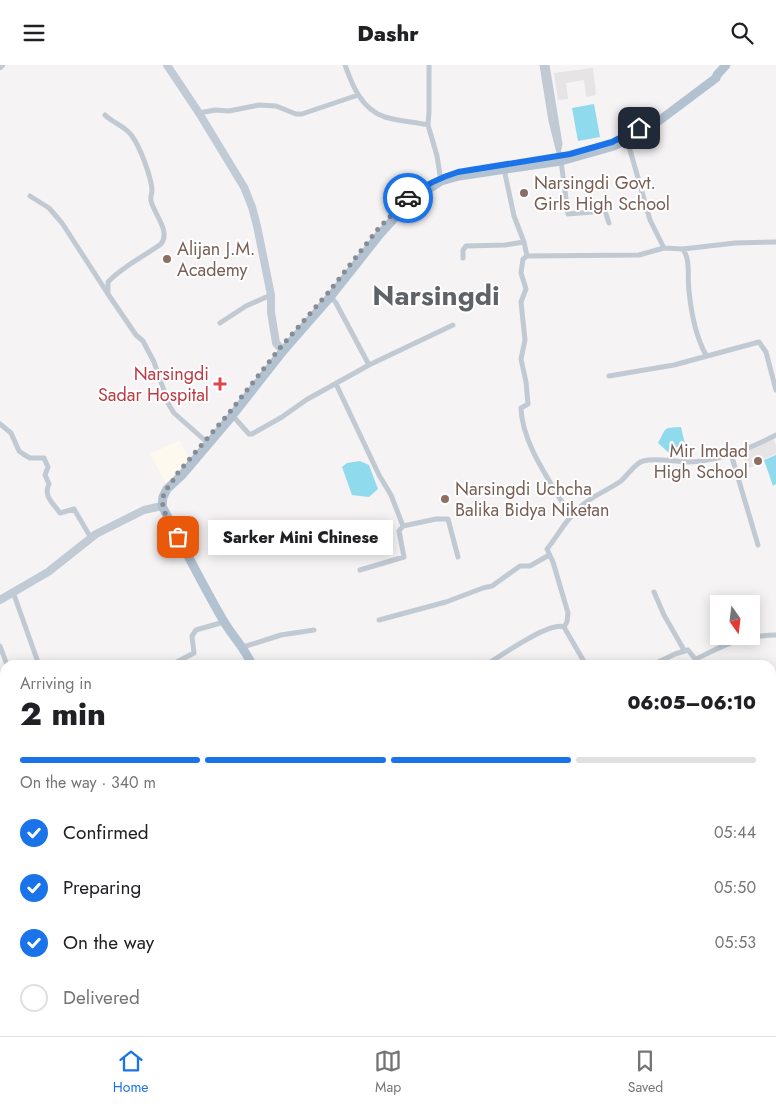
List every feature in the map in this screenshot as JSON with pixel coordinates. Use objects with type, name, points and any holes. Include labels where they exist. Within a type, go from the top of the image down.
[{"type":"main road","points":[[250,660],[243,647],[224,622],[190,562],[162,506],[163,497],[167,489],[179,478],[282,350],[400,211],[440,179],[458,172],[614,146],[685,102],[716,79],[720,69]]},
{"type":"main road","points":[[440,179],[504,169],[560,155]]},
{"type":"street","points":[[167,65],[200,113],[244,187],[257,226],[271,295],[276,343],[282,350]]},
{"type":"street","points":[[345,65],[358,95],[371,109],[385,117],[428,125]]},
{"type":"street","points":[[429,65],[428,125],[438,156],[440,179]]},
{"type":"street","points":[[542,65],[551,121],[560,155]]},
{"type":"street","points":[[547,65],[560,144],[568,214],[605,211],[608,223]]},
{"type":"street","points":[[200,113],[215,110],[229,111],[259,105],[276,106],[296,114],[302,114],[358,95]]},
{"type":"street","points":[[105,115],[110,120],[118,122],[136,142],[150,182],[152,203],[164,237],[161,244],[120,270],[108,282],[108,294]]},
{"type":"street","points":[[626,138],[650,220],[664,248]]},
{"type":"street","points":[[504,169],[514,216],[527,256]]},
{"type":"street","points":[[30,196],[49,208],[62,223],[136,335],[143,341],[154,362],[169,405],[174,413],[207,442]]},
{"type":"street","points":[[463,258],[462,250],[466,246],[505,245],[524,242]]},
{"type":"street","points":[[570,517],[532,448],[521,415],[521,408],[528,404],[521,359],[525,340],[521,302],[526,289],[521,273],[523,259],[527,256],[640,255],[664,248],[683,249],[735,243],[776,242]]},
{"type":"street","points":[[683,249],[688,265],[689,291],[693,312],[706,355]]},
{"type":"street","points":[[329,294],[369,365]]},
{"type":"street","points":[[220,323],[246,307],[271,295]]},
{"type":"street","points":[[231,415],[252,434],[282,417],[306,399],[369,365],[453,325]]},
{"type":"street","points":[[609,376],[674,365],[759,342],[764,347],[768,357],[776,390]]},
{"type":"street","points":[[336,384],[391,495],[403,526]]},
{"type":"street","points":[[0,424],[11,433],[23,454],[30,458],[44,458],[48,467],[45,475],[49,484],[46,490],[47,494],[60,513],[74,509],[91,538]]},
{"type":"street","points":[[564,627],[567,622],[568,613],[553,562],[547,549],[554,542],[560,529],[578,508],[600,492],[621,481],[640,461],[690,462],[731,454],[776,435]]},
{"type":"street","points":[[731,454],[758,545]]},
{"type":"street","points":[[0,599],[48,573],[102,531],[144,511],[162,506]]},
{"type":"street","points":[[360,570],[404,557],[399,531],[403,526],[436,519],[448,519],[458,557]]},
{"type":"street","points":[[379,620],[446,603],[492,586],[520,566],[530,566],[549,555]]},
{"type":"street","points":[[13,592],[37,660]]},
{"type":"street","points":[[654,592],[664,615],[684,650]]},
{"type":"street","points":[[181,660],[194,653],[192,636],[196,630],[224,622]]},
{"type":"street","points":[[496,660],[530,637],[552,626],[561,625],[583,660]]},
{"type":"street","points":[[243,647],[281,635],[314,630]]},
{"type":"street","points":[[663,660],[684,650],[688,650],[696,659],[738,639],[750,636],[776,635]]},
{"type":"street","points":[[0,646],[5,660]]},
{"type":"shaded area","points":[[593,68],[596,95],[586,97],[584,80],[566,83],[568,99],[558,100],[554,73]]},
{"type":"shaded area","points":[[774,439],[776,454],[749,468],[742,452]]},
{"type":"shaded area","points":[[180,440],[190,460],[173,475],[175,480],[166,484],[150,454]]},
{"type":"water","points":[[594,104],[600,137],[578,141],[572,108]]},
{"type":"water","points":[[681,427],[686,449],[669,453],[658,443],[666,429]]},
{"type":"water","points":[[776,455],[776,484],[773,486],[764,460]]},
{"type":"water","points":[[360,461],[369,465],[378,489],[369,497],[352,495],[342,467],[347,463]]},
{"type":"way so far","points":[[178,537],[162,506],[163,497],[176,475],[229,413],[304,319],[328,293],[378,229],[408,198]]},
{"type":"place","name":"Narsingdi Govt. Girls High School","points":[[524,193]]},
{"type":"place","name":"Alijan J.M. Academy","points":[[167,259]]},
{"type":"place","name":"Narsingdi Sadar Hospital","points":[[220,384]]},
{"type":"place","name":"Mir Imdad High School","points":[[758,461]]},
{"type":"place","name":"Narsingdi Uchcha Balika Bidya Niketan","points":[[445,499]]},
{"type":"place","name":"Sarker Mini Chinese","points":[[178,537]]},
{"type":"district","name":"Narsingdi","points":[[436,295]]},
{"type":"route","points":[[408,198],[428,183],[440,177],[458,172],[570,154],[612,142],[639,128]]}]
